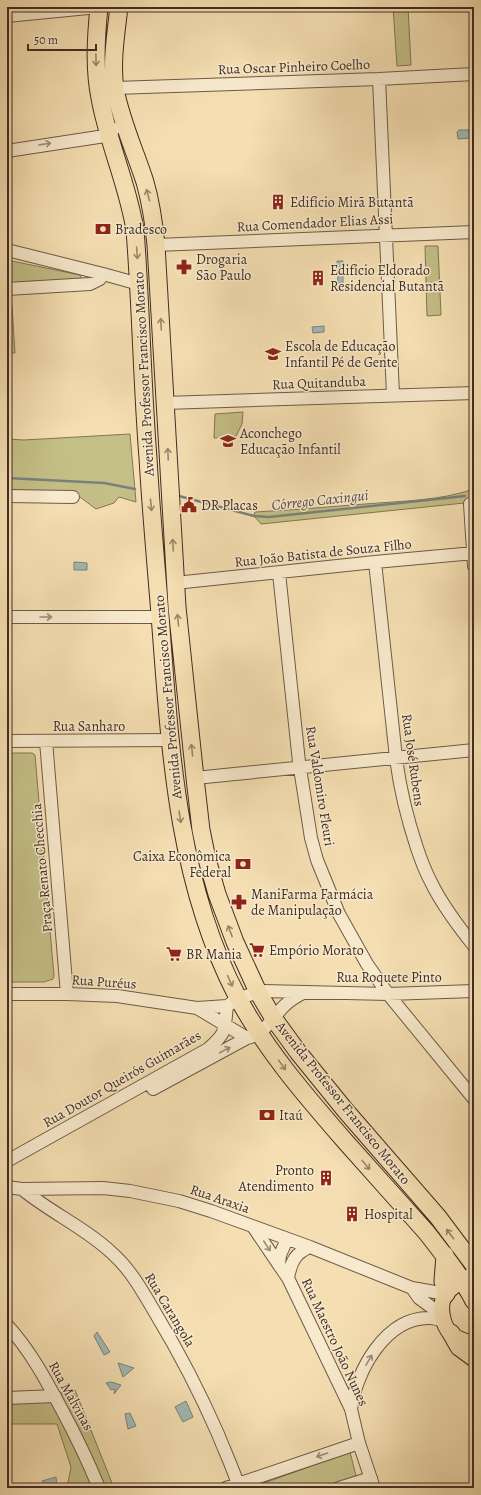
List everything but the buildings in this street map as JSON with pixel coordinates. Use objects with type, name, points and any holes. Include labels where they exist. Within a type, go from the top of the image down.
[{"type":"highway","name":"Avenida Professor Francisco Morato","points":[[98,7],[96,68],[100,98],[136,230],[148,457],[160,617],[177,800],[190,872],[233,1002],[253,1036],[289,1074],[445,1255],[468,1277],[474,1301]]},
{"type":"highway","name":"Avenida Professor Francisco Morato","points":[[119,7],[114,47],[115,88],[124,122],[148,194],[154,219],[175,584],[194,778],[206,852],[217,894],[235,942],[258,992],[274,1018],[298,1052],[345,1110],[438,1217],[474,1265]]},
{"type":"highway","points":[[445,1255],[443,1281],[446,1294]]},
{"type":"highway","points":[[446,1323],[460,1347],[474,1358]]},
{"type":"main road","points":[[468,1277],[446,1294],[442,1301],[446,1323],[464,1341],[474,1344]]},
{"type":"street","points":[[7,16],[98,7]]},
{"type":"street","name":"Rua Oscar Pinheiro Coelho","points":[[115,88],[379,79],[474,74]]},
{"type":"street","points":[[379,79],[392,395]]},
{"type":"street","points":[[7,151],[105,136],[124,122]]},
{"type":"street","name":"Rua Comendador Elias Assi","points":[[156,245],[474,232]]},
{"type":"street","points":[[7,250],[139,284]]},
{"type":"street","points":[[7,289],[90,284],[100,278],[103,274]]},
{"type":"street","name":"Rua Quitanduba","points":[[165,403],[474,393]]},
{"type":"street","points":[[7,496],[73,497]]},
{"type":"street","points":[[470,504],[474,566]]},
{"type":"street","name":"Rua João Batista de Souza Filho","points":[[175,584],[473,553]]},
{"type":"street","name":"Rua José Rubens","points":[[375,562],[396,758],[400,789],[406,813],[424,868],[438,896],[474,946]]},
{"type":"street","name":"Rua Valdomiro Fleuri","points":[[279,573],[300,768],[311,838],[317,860],[330,893],[350,935],[367,964],[388,994],[474,1099]]},
{"type":"street","points":[[7,617],[160,617]]},
{"type":"street","name":"Rua Sanharo","points":[[7,741],[171,740]]},
{"type":"street","name":"Praça Renato Checchia","points":[[46,741],[67,994]]},
{"type":"street","points":[[194,778],[474,750]]},
{"type":"street","name":"Rua Roquete Pinto","points":[[233,1002],[258,992],[276,990],[388,994],[474,991]]},
{"type":"street","points":[[253,1036],[274,1018],[292,999],[305,992]]},
{"type":"street","name":"Rua Puréus","points":[[7,994],[117,996],[197,1008],[233,1002]]},
{"type":"street","name":"Rua Doutor Queirós Guimarães","points":[[7,1161],[208,1049],[223,1034],[233,1002]]},
{"type":"street","name":"Rua Puréus","points":[[197,1008],[226,1025],[253,1036]]},
{"type":"street","name":"Rua Doutor Queirós Guimarães","points":[[7,1170],[110,1112],[253,1036]]},
{"type":"street","name":"Rua Araxia","points":[[12,1187],[103,1188],[130,1191],[178,1201],[211,1211],[287,1239],[412,1288],[446,1294]]},
{"type":"street","name":"Rua Carangola","points":[[12,1187],[96,1239],[114,1255],[137,1281],[177,1349],[201,1395],[235,1487]]},
{"type":"street","name":"Rua Maestro João Nunes","points":[[254,1228],[288,1278],[338,1381],[351,1409],[359,1443],[373,1483]]},
{"type":"street","points":[[279,1265],[280,1255],[287,1239]]},
{"type":"street","name":"Rua Maestro João Nunes","points":[[288,1278],[292,1261],[299,1253],[310,1248]]},
{"type":"street","name":"Rua Araxia","points":[[412,1288],[419,1298],[446,1323]]},
{"type":"street","points":[[351,1409],[356,1385],[371,1356],[380,1343],[399,1327],[411,1322],[428,1318],[446,1323]]},
{"type":"street","name":"Rua Malvinas","points":[[7,1325],[23,1343],[55,1396],[77,1437],[99,1488]]},
{"type":"street","points":[[338,1381],[356,1385]]},
{"type":"street","points":[[7,1398],[55,1396]]},
{"type":"street","points":[[235,1487],[359,1443]]},
{"type":"street","points":[[339,1488],[373,1483]]},
{"type":"shaded area","points":[[393,7],[408,7],[411,65],[397,66]]},
{"type":"shaded area","points":[[425,246],[438,246],[441,315],[427,316]]},
{"type":"shaded area","points":[[7,260],[80,275],[82,280],[7,283]]},
{"type":"shaded area","points":[[7,306],[12,306],[15,353],[7,353]]},
{"type":"shaded area","points":[[243,412],[242,424],[235,438],[214,438],[215,414]]},
{"type":"shaded area","points":[[130,434],[136,502],[119,497],[114,503],[96,509],[76,494],[7,493],[7,439],[24,440]]},
{"type":"shaded area","points":[[474,489],[474,502],[261,524],[254,516],[255,512],[434,498]]},
{"type":"shaded area","points":[[7,753],[32,753],[35,755],[54,976],[53,979],[44,982],[7,982]]},
{"type":"shaded area","points":[[75,1390],[114,1488],[67,1488],[71,1467],[57,1424],[10,1424],[12,1404]]},
{"type":"shaded area","points":[[350,1452],[356,1476],[322,1488],[253,1488],[253,1487]]},
{"type":"water","points":[[459,130],[469,130],[470,138],[458,139],[457,132]]},
{"type":"water","points":[[337,261],[343,261],[343,283],[338,283]]},
{"type":"water","points":[[324,326],[324,332],[313,333],[312,327]]},
{"type":"water","points":[[74,562],[87,563],[87,570],[74,570]]},
{"type":"water","points":[[97,1332],[110,1352],[104,1355],[94,1336]]},
{"type":"water","points":[[118,1363],[134,1368],[123,1377]]},
{"type":"water","points":[[111,1382],[121,1385],[114,1394],[115,1389],[111,1390],[106,1383]]},
{"type":"water","points":[[186,1401],[193,1417],[183,1422],[175,1407]]},
{"type":"water","points":[[130,1413],[136,1426],[128,1429],[125,1414]]},
{"type":"water","points":[[56,1477],[57,1487],[46,1488],[42,1481]]},
{"type":"waterway","name":"Córrego Caxingui","points":[[7,478],[104,483],[135,489]]},
{"type":"waterway","name":"Córrego Caxingui","points":[[179,496],[254,516],[269,517],[465,496]]},
{"type":"place","name":"Edifício Mirã Butantã","points":[[278,202]]},
{"type":"place","name":"Bradesco","points":[[103,229]]},
{"type":"place","name":"Drogaria São Paulo","points":[[184,267]]},
{"type":"place","name":"Edifício Eldorado Residencial Butantã","points":[[318,278]]},
{"type":"place","name":"Escola de Educação Infantil Pé de Gente","points":[[273,354]]},
{"type":"place","name":"Aconchego Educação Infantil","points":[[228,441]]},
{"type":"place","name":"DR Placas","points":[[189,505]]},
{"type":"place","name":"Caixa Econômica Federal","points":[[243,864]]},
{"type":"place","name":"ManiFarma Farmácia de Manipulação","points":[[239,902]]},
{"type":"place","name":"Empório Morato","points":[[257,950]]},
{"type":"place","name":"BR Mania","points":[[174,954]]},
{"type":"place","name":"Itaú","points":[[267,1115]]},
{"type":"place","name":"Pronto Atendimento","points":[[326,1178]]},
{"type":"place","name":"Hospital","points":[[352,1214]]}]
